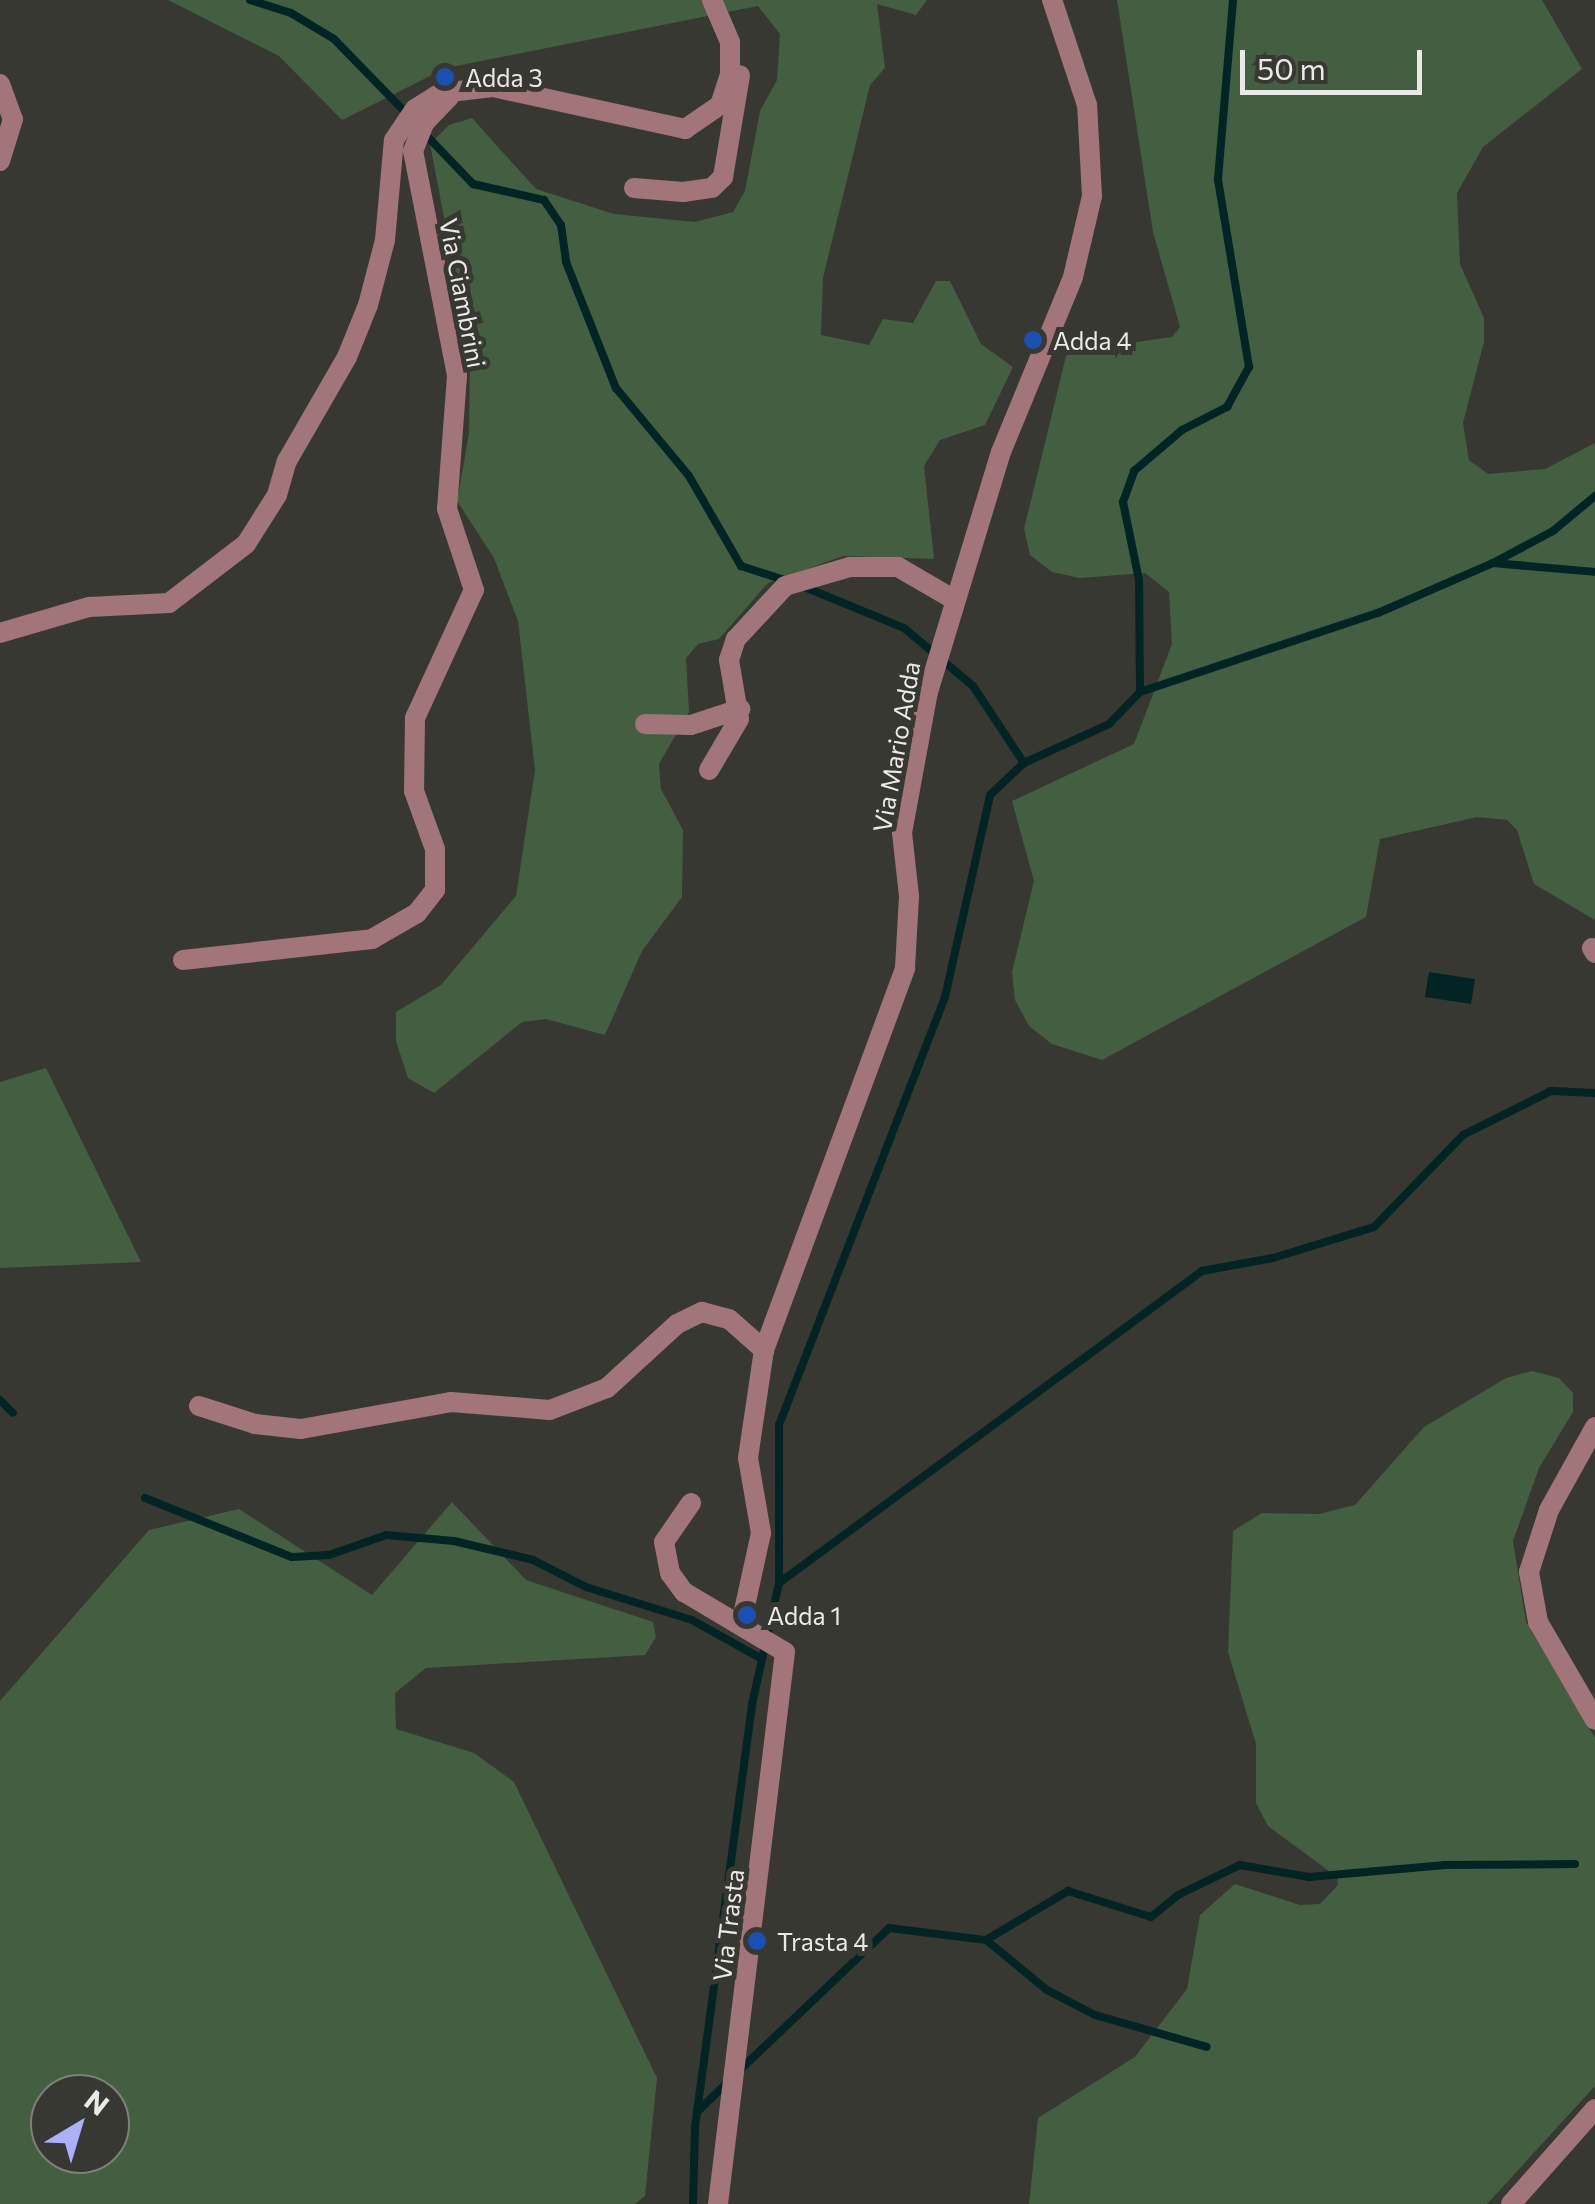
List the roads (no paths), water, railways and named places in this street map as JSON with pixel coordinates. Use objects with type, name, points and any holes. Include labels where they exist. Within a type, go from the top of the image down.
[{"type":"street","points":[[634,188],[683,192],[712,188],[723,177],[741,67],[731,56],[712,0]]},
{"type":"street","name":"Via Mario Adda","points":[[740,1624],[761,1533],[748,1458],[764,1350],[905,968],[909,896],[902,833],[952,600],[1002,452],[1074,277],[1092,196],[1087,104],[1052,0]]},
{"type":"street","points":[[0,632],[89,608],[169,603],[246,544],[276,495],[287,461],[346,358],[368,305],[402,123],[427,101],[458,89],[493,87],[561,99],[656,128],[685,129],[720,105],[731,56]]},
{"type":"street","points":[[0,84],[13,120],[0,161]]},
{"type":"street","name":"Via Ciambrini","points":[[184,960],[372,939],[417,913],[434,890],[435,850],[414,791],[415,718],[474,590],[447,509],[457,376],[413,151],[425,122],[458,89]]},
{"type":"street","points":[[709,770],[734,734],[740,709],[729,660],[736,639],[786,586],[850,567],[898,567],[952,600]]},
{"type":"street","points":[[646,724],[691,725],[740,709]]},
{"type":"street","points":[[199,1406],[254,1424],[301,1429],[451,1402],[550,1410],[607,1388],[677,1324],[702,1312],[729,1319],[764,1350]]},
{"type":"street","points":[[1595,1426],[1549,1510],[1529,1572],[1538,1622],[1595,1720]]},
{"type":"street","points":[[691,1504],[661,1555],[684,1592],[740,1624]]},
{"type":"street","name":"Via Trasta","points":[[718,2204],[785,1652],[740,1624]]},
{"type":"street","points":[[1511,2204],[1595,2108]]},
{"type":"water","points":[[1429,972],[1475,979],[1471,1004],[1425,997]]},
{"type":"waterway","points":[[250,0],[291,13],[334,39],[408,115]]},
{"type":"waterway","points":[[693,2204],[695,2127],[752,1704],[779,1583],[779,1425],[945,997],[990,795],[1024,763],[1109,724],[1140,692],[1139,580],[1123,502],[1134,471],[1182,430],[1227,407],[1249,367],[1218,179],[1233,0]]},
{"type":"waterway","points":[[424,133],[473,184],[544,200],[561,225],[566,262],[616,388],[689,476],[741,566],[784,580]]},
{"type":"waterway","points":[[1140,692],[1378,613],[1493,563],[1553,531],[1595,496]]},
{"type":"waterway","points":[[1493,563],[1595,572]]},
{"type":"waterway","points":[[802,586],[904,628],[973,686],[1024,763]]},
{"type":"waterway","points":[[779,1583],[1202,1271],[1273,1258],[1374,1227],[1463,1135],[1551,1091],[1595,1093]]},
{"type":"waterway","points":[[0,1400],[13,1413]]},
{"type":"waterway","points":[[145,1498],[292,1557],[329,1555],[386,1535],[454,1541],[533,1560],[586,1587],[692,1620],[762,1659]]},
{"type":"waterway","points":[[741,2069],[889,1928],[986,1940],[1068,1891],[1151,1917],[1178,1895],[1240,1865],[1309,1877],[1445,1865],[1575,1864]]},
{"type":"waterway","points":[[986,1940],[1047,1990],[1095,2015],[1207,2047]]},
{"type":"waterway","points":[[698,2111],[727,2083]]},
{"type":"place","name":"Adda 3","points":[[445,77]]},
{"type":"place","name":"Adda 4","points":[[1033,340]]},
{"type":"place","name":"Adda 1","points":[[747,1615]]},
{"type":"place","name":"Trasta 4","points":[[757,1941]]}]
